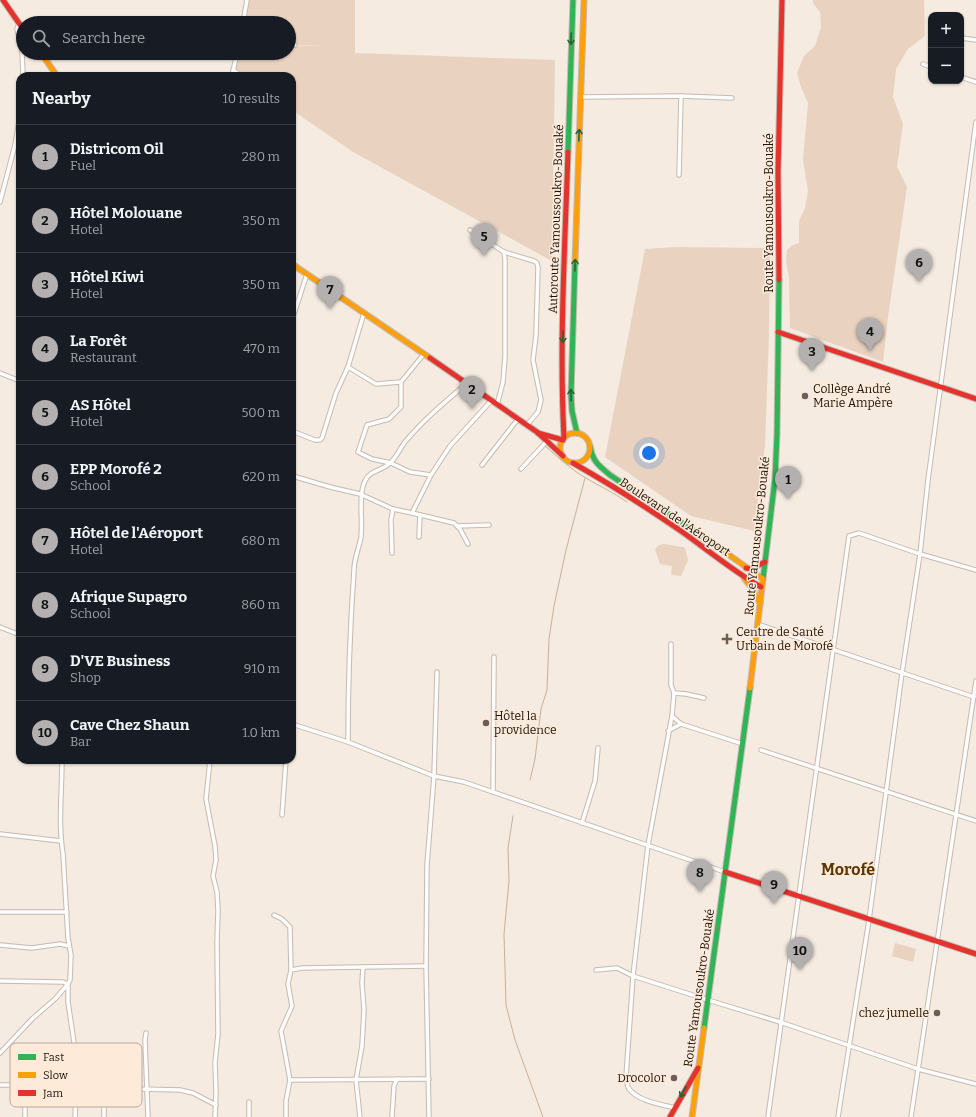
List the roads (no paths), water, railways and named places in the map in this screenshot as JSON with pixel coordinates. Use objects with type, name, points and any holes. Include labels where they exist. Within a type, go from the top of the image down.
[{"type":"main road","points":[[3,0],[16,20]]},
{"type":"main road","name":"Autoroute Yamoussoukro-Bouaké","points":[[563,439],[562,352],[573,0]]},
{"type":"main road","name":"Autoroute Yamoussoukro-Bouaké","points":[[577,433],[572,411],[571,395],[584,0]]},
{"type":"main road","name":"Route Yamousoukro-Bouaké","points":[[692,1117],[743,744],[776,464],[778,172],[782,0]]},
{"type":"main road","points":[[45,60],[54,72]]},
{"type":"main road","points":[[296,267],[537,432],[566,459],[573,463],[578,463],[586,458],[590,451],[590,446],[586,438],[577,433],[568,435],[563,439],[560,447],[563,456]]},
{"type":"main road","points":[[778,332],[976,399]]},
{"type":"main road","points":[[537,432],[563,439]]},
{"type":"main road","name":"Boulevard de l'Aéroport","points":[[590,446],[592,457],[596,463],[610,475],[687,526],[762,579]]},
{"type":"main road","name":"Boulevard de l'Aéroport","points":[[573,463],[598,477],[681,531],[742,576],[762,587]]},
{"type":"main road","points":[[745,568],[751,569],[765,562]]},
{"type":"main road","points":[[742,576],[752,588],[760,603]]},
{"type":"main road","points":[[725,872],[976,954]]},
{"type":"main road","points":[[670,1117],[698,1067]]},
{"type":"street","points":[[244,16],[247,0]]},
{"type":"street","points":[[964,38],[976,40]]},
{"type":"street","points":[[22,60],[23,72]]},
{"type":"street","points":[[236,60],[234,70],[237,72]]},
{"type":"street","points":[[923,64],[928,66]]},
{"type":"street","points":[[964,78],[976,82]]},
{"type":"street","points":[[580,97],[681,96],[732,98]]},
{"type":"street","points":[[679,175],[681,96]]},
{"type":"street","points":[[838,1117],[869,920],[887,792],[902,673],[920,554],[940,387],[976,122]]},
{"type":"street","points":[[0,202],[16,138]]},
{"type":"street","points":[[470,230],[504,252],[537,263],[536,335],[533,360],[541,400],[538,412],[527,425]]},
{"type":"street","points":[[497,405],[503,382],[505,357],[506,259],[504,252]]},
{"type":"street","points":[[296,308],[307,274]]},
{"type":"street","points":[[296,433],[315,440],[320,440],[322,438],[336,393],[348,367],[364,313]]},
{"type":"street","points":[[424,354],[401,382],[401,406],[389,419],[367,425],[358,452],[372,459],[391,463],[410,472],[431,474]]},
{"type":"street","points":[[348,367],[376,384],[401,382]]},
{"type":"street","points":[[0,373],[16,379]]},
{"type":"street","points":[[348,742],[348,684],[354,568],[361,537],[362,506],[360,494],[365,480],[370,473],[391,463],[404,443],[425,420],[466,384]]},
{"type":"street","points":[[412,513],[431,474],[450,446],[491,401]]},
{"type":"street","points":[[482,465],[518,419]]},
{"type":"street","points":[[520,469],[547,441]]},
{"type":"street","points":[[296,476],[330,487],[360,494],[393,509],[454,523],[468,544]]},
{"type":"street","points":[[392,553],[391,520],[393,509]]},
{"type":"street","points":[[419,537],[420,515]]},
{"type":"street","points":[[457,526],[489,525]]},
{"type":"street","points":[[768,1117],[780,1022],[849,536],[859,533],[920,554],[976,570]]},
{"type":"street","points":[[757,624],[975,697]]},
{"type":"street","points":[[0,627],[16,634]]},
{"type":"street","points":[[671,644],[671,685],[674,693],[672,716],[648,845],[633,976],[626,1077],[628,1088],[650,1102],[675,1108]]},
{"type":"street","points":[[492,792],[494,657]]},
{"type":"street","points":[[429,1117],[426,966],[427,865],[434,776],[437,672]]},
{"type":"street","points":[[911,1117],[936,942],[975,697],[976,681]]},
{"type":"street","points":[[674,693],[704,698]]},
{"type":"street","points":[[672,716],[681,724],[743,744]]},
{"type":"street","points":[[668,732],[681,724]]},
{"type":"street","points":[[296,725],[348,742],[434,776],[464,782],[725,872]]},
{"type":"street","points":[[582,823],[595,781],[598,748]]},
{"type":"street","points":[[761,750],[976,821]]},
{"type":"street","points":[[62,764],[62,786],[60,800],[61,841],[69,946],[71,955],[68,1002],[74,1043]]},
{"type":"street","points":[[210,764],[206,799],[216,853],[213,876],[217,892],[218,911],[218,1034],[215,1063],[215,1117]]},
{"type":"street","points":[[282,815],[286,764]]},
{"type":"street","points":[[0,834],[61,841]]},
{"type":"street","points":[[0,912],[67,912]]},
{"type":"street","points":[[274,915],[282,919],[290,927],[291,970],[288,984],[292,1006],[281,1031],[290,1080],[286,1101],[286,1117]]},
{"type":"street","points":[[0,945],[32,948],[60,944],[69,946]]},
{"type":"street","points":[[291,970],[302,968],[426,966]]},
{"type":"street","points":[[360,1117],[356,1080],[362,1046],[364,1010],[362,983],[363,968]]},
{"type":"street","points":[[596,970],[617,968],[633,976],[780,1022],[918,1068],[976,1084]]},
{"type":"street","points":[[0,981],[63,982],[68,984]]},
{"type":"street","points":[[0,1053],[33,1018],[55,999],[68,984]]},
{"type":"street","points":[[146,1033],[148,1117]]},
{"type":"street","points":[[392,1117],[394,1086],[397,1079]]},
{"type":"street","points":[[290,1080],[429,1079]]},
{"type":"street","points":[[0,1085],[10,1085]]},
{"type":"street","points":[[142,1088],[180,1090],[193,1093],[216,1105]]},
{"type":"street","points":[[249,1102],[249,1117]]},
{"type":"street","points":[[75,1107],[75,1117]]},
{"type":"waterway","points":[[544,445],[575,471],[627,502]]},
{"type":"waterway","points":[[530,780],[535,759],[541,709],[547,690],[549,639],[554,606],[566,550],[585,478]]},
{"type":"waterway","points":[[513,816],[508,848],[509,881],[504,934],[506,1005],[515,1040],[543,1117]]},
{"type":"place","name":"AS Hôtel","points":[[484,256]]},
{"type":"place","name":"EPP Morofé 2","points":[[919,282]]},
{"type":"place","name":"Hôtel de l'Aéroport","points":[[330,309]]},
{"type":"place","name":"La Forêt","points":[[870,351]]},
{"type":"place","name":"Hôtel Kiwi","points":[[812,371]]},
{"type":"place","name":"Collège André Marie Ampère","points":[[805,396]]},
{"type":"place","name":"Hôtel Molouane","points":[[472,409]]},
{"type":"place","name":"Districom Oil","points":[[788,499]]},
{"type":"place","name":"Centre de Santé Urbain de Morofé","points":[[727,639]]},
{"type":"place","name":"Hôtel la providence","points":[[486,723]]},
{"type":"place","name":"Afrique Supagro","points":[[700,892]]},
{"type":"place","name":"D'VE Business","points":[[774,904]]},
{"type":"place","name":"Cave Chez Shaun","points":[[800,970]]},
{"type":"place","name":"chez jumelle","points":[[937,1013]]},
{"type":"place","name":"Drocolor","points":[[674,1078]]},
{"type":"district","name":"Morofé","points":[[848,869]]}]
